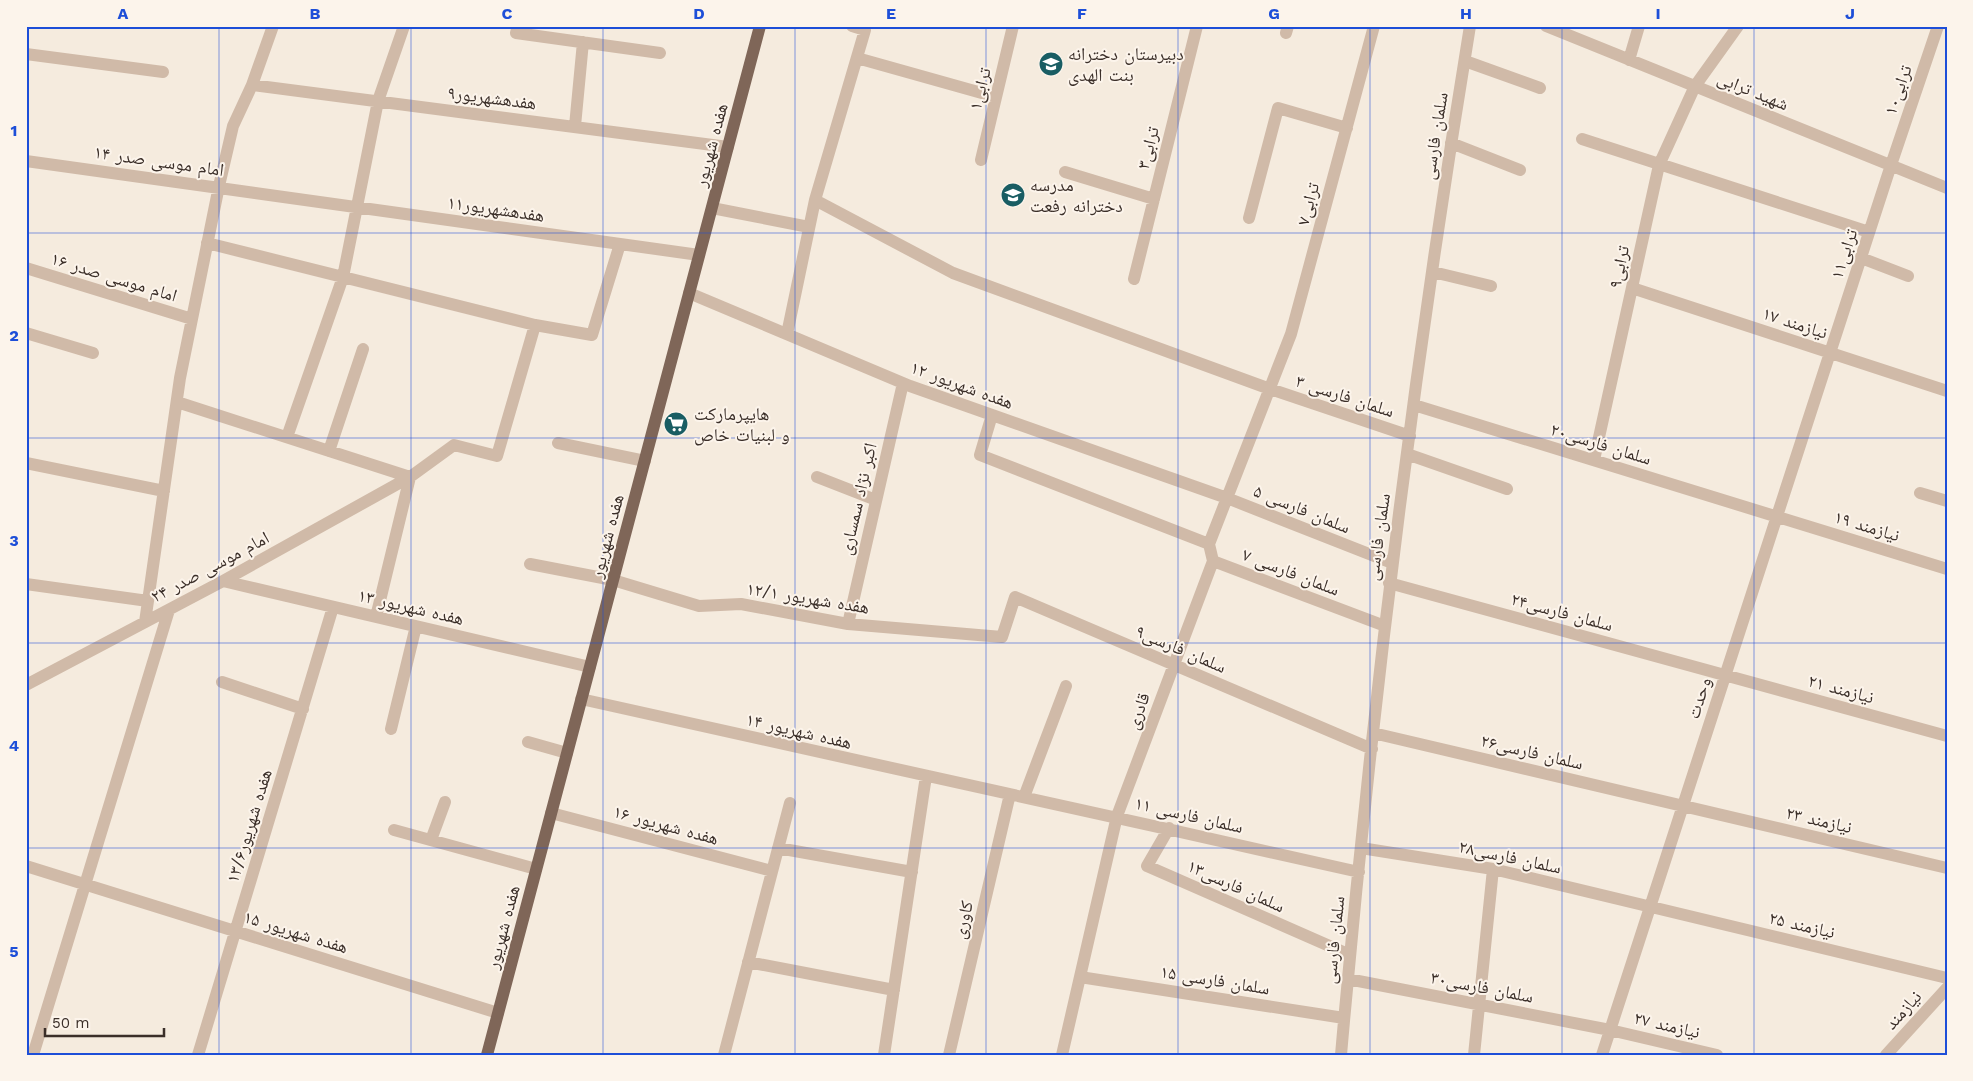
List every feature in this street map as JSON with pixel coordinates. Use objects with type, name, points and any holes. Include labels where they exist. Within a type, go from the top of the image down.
[{"type":"main road","name":"هفده شهریور","points":[[487,1055],[760,26]]},
{"type":"street","points":[[145,622],[177,402],[219,186],[233,126],[252,84],[274,26]]},
{"type":"street","points":[[287,437],[343,277],[378,101],[404,26]]},
{"type":"street","points":[[518,26],[516,33],[660,53]]},
{"type":"street","points":[[788,334],[815,200],[866,30],[852,26]]},
{"type":"street","name":"ترابی۱","points":[[981,160],[1014,26]]},
{"type":"street","name":"ترابی۳","points":[[1134,279],[1197,26]]},
{"type":"street","name":"ترابی۷","points":[[1270,389],[1291,334],[1374,26]]},
{"type":"street","name":"سلمان فارسی","points":[[1341,1055],[1389,583],[1450,143],[1470,26]]},
{"type":"street","name":"شهید ترابی","points":[[1546,26],[1947,188]]},
{"type":"street","points":[[1630,60],[1639,26]]},
{"type":"street","name":"ترابی۹","points":[[1594,460],[1659,166],[1695,86],[1738,26]]},
{"type":"street","name":"ترابی۱۰","points":[[1891,165],[1938,26]]},
{"type":"street","points":[[575,126],[583,42]]},
{"type":"street","points":[[26,54],[163,72]]},
{"type":"street","points":[[858,58],[996,97]]},
{"type":"street","points":[[1465,61],[1540,88]]},
{"type":"street","name":"هفدهشهریور۹","points":[[252,84],[728,146]]},
{"type":"street","points":[[1249,218],[1278,108],[1346,128]]},
{"type":"street","points":[[1582,139],[1659,166],[1869,232]]},
{"type":"street","points":[[1450,143],[1520,170]]},
{"type":"street","name":"امام موسی صدر ۱۴","points":[[26,161],[219,186],[288,197]]},
{"type":"street","name":"ترابی۱۱","points":[[1830,353],[1891,165]]},
{"type":"street","points":[[1065,172],[1154,199]]},
{"type":"street","name":"هفدهشهریور۱۱","points":[[288,197],[700,255]]},
{"type":"street","name":"سلمان فارسی ۳","points":[[815,200],[954,273],[1270,389],[1410,436]]},
{"type":"street","points":[[712,208],[809,228]]},
{"type":"street","points":[[207,243],[535,325],[592,335],[620,244]]},
{"type":"street","points":[[1861,258],[1908,276]]},
{"type":"street","name":"امام موسی صدر ۱۶","points":[[26,268],[192,319]]},
{"type":"street","points":[[1433,272],[1491,286]]},
{"type":"street","name":"نیازمند ۱۷","points":[[1632,288],[1947,391]]},
{"type":"street","name":"هفده شهریور ۱۲","points":[[689,293],[903,383],[1228,498]]},
{"type":"street","name":"امام موسی صدر ۲۴","points":[[26,685],[223,581],[410,477],[454,445],[497,456],[535,325]]},
{"type":"street","points":[[26,333],[93,353]]},
{"type":"street","points":[[329,451],[362,349]]},
{"type":"street","name":"وحدت","points":[[1602,1055],[1830,353]]},
{"type":"street","name":"اکبر نژاد سمساری","points":[[848,624],[903,383]]},
{"type":"street","points":[[1213,561],[1210,544],[1270,389]]},
{"type":"street","points":[[177,402],[410,477],[376,617]]},
{"type":"street","name":"سلمان فارسی۲۰","points":[[1414,405],[1777,517]]},
{"type":"street","points":[[992,415],[980,455],[1210,544]]},
{"type":"street","points":[[558,443],[645,461]]},
{"type":"street","points":[[1407,454],[1507,489]]},
{"type":"street","points":[[26,463],[164,491]]},
{"type":"street","points":[[816,477],[876,500]]},
{"type":"street","points":[[1920,493],[1947,501]]},
{"type":"street","name":"سلمان فارسی ۵","points":[[1228,498],[1392,563]]},
{"type":"street","name":"نیازمند ۱۹","points":[[1777,517],[1947,569]]},
{"type":"street","name":"سلمان فارسی ۷","points":[[1213,561],[1385,626]]},
{"type":"street","name":"قادری","points":[[1062,1055],[1117,816],[1213,561]]},
{"type":"street","name":"هفده شهریور ۱۲/۱","points":[[530,564],[613,580],[699,606],[741,604],[848,624],[1002,637]]},
{"type":"street","name":"هفده شهریور ۱۳","points":[[223,581],[590,668]]},
{"type":"street","name":"سلمان فارسی۲۴","points":[[1389,583],[1725,675]]},
{"type":"street","points":[[26,584],[148,601]]},
{"type":"street","name":"سلمان فارسی۹","points":[[1002,637],[1015,597],[1372,749]]},
{"type":"street","name":"هفده شهریور۱۳/۶","points":[[198,1055],[334,607]]},
{"type":"street","points":[[33,1055],[169,610]]},
{"type":"street","points":[[391,729],[416,626]]},
{"type":"street","name":"نیازمند ۲۱","points":[[1725,675],[1947,736]]},
{"type":"street","points":[[222,682],[303,709]]},
{"type":"street","points":[[1024,797],[1066,686]]},
{"type":"street","name":"هفده شهریور ۱۴","points":[[581,699],[1010,794]]},
{"type":"street","name":"سلمان فارسی۲۶","points":[[1373,733],[1683,806]]},
{"type":"street","points":[[528,742],[567,753]]},
{"type":"street","points":[[884,1055],[926,776]]},
{"type":"street","name":"سلمان فارسی ۱۱","points":[[1010,794],[1117,816],[1359,872]]},
{"type":"street","name":"کاوری","points":[[949,1055],[1010,794]]},
{"type":"street","points":[[431,840],[444,802]]},
{"type":"street","points":[[724,1055],[790,803]]},
{"type":"street","name":"نیازمند ۲۳","points":[[1683,806],[1947,868]]},
{"type":"street","name":"هفده شهریور ۱۶","points":[[551,813],[772,871]]},
{"type":"street","name":"سلمان فارسی۱۳","points":[[1169,828],[1147,866],[1350,955]]},
{"type":"street","points":[[394,830],[536,869]]},
{"type":"street","points":[[778,848],[912,872]]},
{"type":"street","name":"سلمان فارسی۲۸","points":[[1362,848],[1493,869],[1650,907]]},
{"type":"street","name":"هفده شهریور ۱۵","points":[[26,866],[498,1013]]},
{"type":"street","points":[[1474,1055],[1493,869]]},
{"type":"street","name":"نیازمند ۲۵","points":[[1650,907],[1947,978]]},
{"type":"street","points":[[748,962],[894,990]]},
{"type":"street","name":"سلمان فارسی ۱۵","points":[[1080,977],[1344,1018]]},
{"type":"street","name":"سلمان فارسی۳۰","points":[[1348,979],[1610,1030]]},
{"type":"street","name":"نیازمند","points":[[1886,1055],[1947,988]]},
{"type":"street","name":"نیازمند ۲۷","points":[[1610,1030],[1717,1055]]},
{"type":"place","name":"دبیرستان دخترانه بنت الهدی","points":[[1051,64]]},
{"type":"place","name":"مدرسه دخترانه رفعت","points":[[1013,195]]},
{"type":"place","name":"هایپرمارکت و لبنیات خاص","points":[[676,424]]}]
